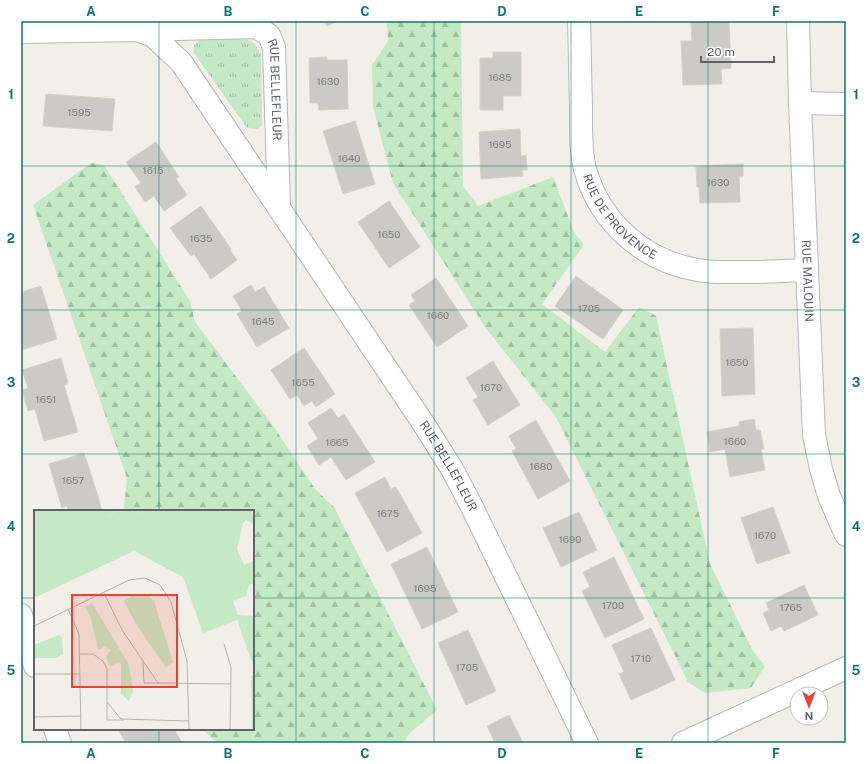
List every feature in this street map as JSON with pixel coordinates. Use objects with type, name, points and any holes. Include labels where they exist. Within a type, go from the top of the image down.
[{"type":"street","name":"RUE DE PROVENCE","points":[[579,21],[581,126],[585,169],[596,197],[609,218],[627,238],[648,252],[674,264],[698,270],[728,272],[807,270]]},
{"type":"street","name":"RUE MALOUIN","points":[[798,21],[800,104],[814,435],[820,469],[829,496],[846,535]]},
{"type":"street","name":"RUE BELLEFLEUR","points":[[21,32],[256,27],[269,35],[274,48],[279,207]]},
{"type":"street","name":"RUE BELLEFLEUR","points":[[138,30],[153,36],[181,62],[279,207],[452,469],[587,743]]},
{"type":"street","points":[[800,104],[846,104]]},
{"type":"street","points":[[21,615],[34,662]]},
{"type":"street","points":[[683,743],[846,668]]},
{"type":"street","points":[[55,730],[60,743]]},
{"type":"green space","points":[[387,21],[461,21],[463,186],[478,206],[553,177],[574,232],[584,245],[542,304],[605,352],[639,307],[656,316],[710,564],[753,651],[765,666],[751,688],[705,693],[688,682],[556,417],[485,327],[393,183],[373,107],[372,65],[388,41]]},
{"type":"green space","points":[[234,38],[247,40],[254,43],[261,54],[262,125],[257,129],[247,128],[194,53],[194,45],[199,41]]},
{"type":"green space","points":[[91,163],[104,165],[190,301],[195,322],[276,430],[315,489],[334,507],[437,710],[411,732],[403,743],[217,743],[203,730],[254,730],[254,510],[125,510],[127,478],[33,205]]},
{"type":"building","points":[[324,21],[337,21],[327,26]]},
{"type":"building","points":[[729,21],[731,68],[721,69],[722,84],[683,85],[681,41],[692,41],[691,22]]},
{"type":"building","points":[[493,52],[521,52],[521,96],[503,96],[503,110],[480,110],[480,58],[493,58]]},
{"type":"building","points":[[327,57],[327,60],[347,60],[348,109],[319,110],[318,103],[310,103],[309,58]]},
{"type":"building","points":[[46,94],[115,99],[112,131],[43,126]]},
{"type":"building","points":[[355,121],[375,184],[343,194],[323,131]]},
{"type":"building","points":[[520,129],[521,156],[526,155],[527,170],[522,170],[523,176],[481,179],[479,132]]},
{"type":"building","points":[[156,142],[179,177],[176,179],[187,195],[164,211],[154,196],[145,202],[135,187],[141,183],[126,162]]},
{"type":"building","points":[[743,164],[743,176],[739,176],[740,202],[700,203],[699,187],[697,187],[696,166]]},
{"type":"building","points":[[389,201],[420,247],[389,268],[358,222]]},
{"type":"building","points":[[201,206],[237,260],[211,279],[194,254],[191,256],[170,228]]},
{"type":"building","points":[[576,276],[623,310],[603,339],[555,306]]},
{"type":"building","points":[[436,278],[468,326],[437,347],[409,305],[415,301],[411,295]]},
{"type":"building","points":[[251,285],[255,292],[264,287],[289,328],[257,347],[237,314],[242,311],[233,296]]},
{"type":"building","points":[[41,286],[57,339],[21,350],[21,292]]},
{"type":"building","points":[[753,328],[755,394],[722,396],[720,329]]},
{"type":"building","points":[[304,348],[335,394],[316,407],[312,401],[304,406],[297,395],[290,399],[271,370]]},
{"type":"building","points":[[61,358],[68,383],[64,385],[78,432],[44,441],[35,409],[28,411],[22,390],[28,388],[22,370]]},
{"type":"building","points":[[493,361],[520,405],[488,425],[473,400],[478,397],[466,378]]},
{"type":"building","points":[[331,408],[338,418],[344,414],[375,462],[346,480],[331,457],[319,465],[307,446],[318,439],[308,423]]},
{"type":"building","points":[[754,419],[756,430],[760,430],[764,449],[761,449],[765,470],[730,477],[725,449],[710,452],[707,432],[739,426],[739,422]]},
{"type":"building","points":[[536,420],[570,481],[538,499],[512,451],[516,449],[509,436]]},
{"type":"building","points":[[84,453],[102,510],[69,510],[67,506],[62,508],[49,464]]},
{"type":"building","points":[[385,477],[391,489],[396,487],[422,533],[387,552],[355,493]]},
{"type":"building","points":[[773,507],[790,553],[757,564],[741,518]]},
{"type":"building","points":[[579,512],[597,550],[561,567],[543,528]]},
{"type":"building","points":[[427,547],[458,612],[422,629],[391,564]]},
{"type":"building","points":[[614,557],[644,619],[605,638],[582,591],[590,587],[583,572]]},
{"type":"building","points":[[804,585],[818,615],[784,631],[781,626],[771,631],[763,613],[769,610],[766,603]]},
{"type":"building","points":[[651,628],[675,680],[631,700],[619,674],[624,672],[612,645]]},
{"type":"building","points":[[468,630],[496,691],[466,705],[438,643]]},
{"type":"building","points":[[509,715],[523,743],[495,743],[487,726]]},
{"type":"building","points":[[119,730],[175,730],[182,743],[126,743]]}]
